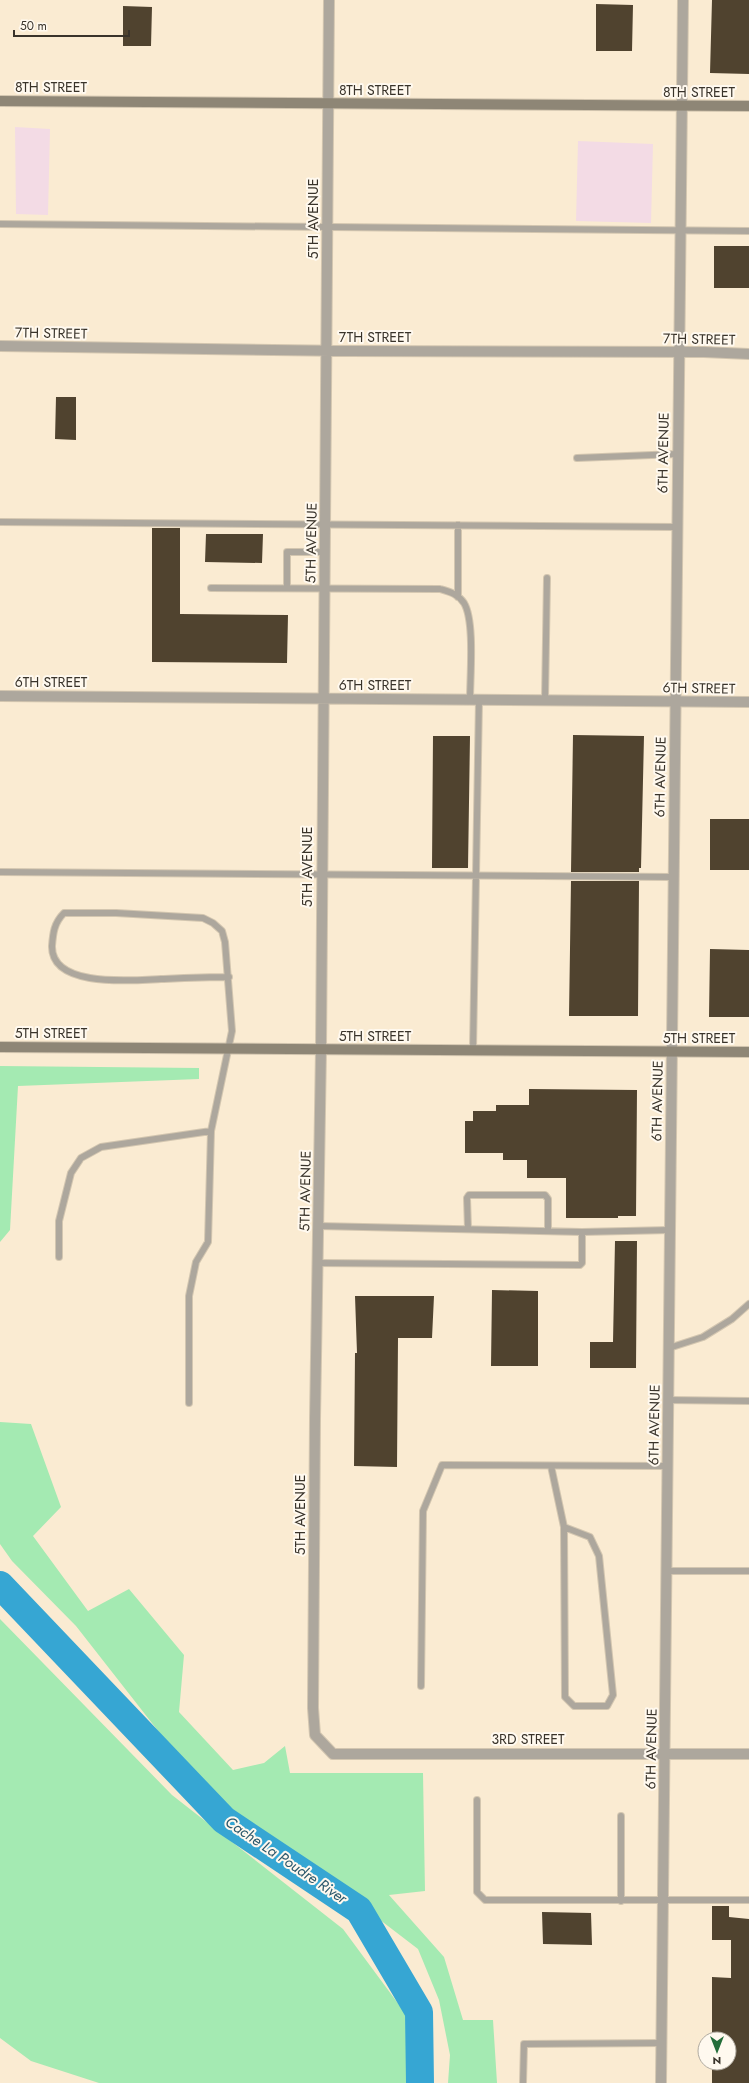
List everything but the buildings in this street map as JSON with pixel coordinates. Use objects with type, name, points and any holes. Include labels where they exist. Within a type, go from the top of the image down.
[{"type":"main road","name":"8TH STREET","points":[[0,101],[749,106]]},
{"type":"main road","name":"5TH STREET","points":[[0,1047],[749,1052]]},
{"type":"street","name":"5TH AVENUE","points":[[315,1735],[313,1661],[317,1263],[321,1049],[321,876],[329,0]]},
{"type":"street","name":"6TH AVENUE","points":[[661,2083],[676,527],[683,106],[683,0]]},
{"type":"street","name":"7TH STREET","points":[[0,346],[749,354]]},
{"type":"street","name":"6TH STREET","points":[[0,696],[749,702]]},
{"type":"street","name":"3RD STREET","points":[[315,1735],[333,1754],[749,1754]]},
{"type":"lane","points":[[0,224],[749,231]]},
{"type":"lane","points":[[577,458],[677,454]]},
{"type":"lane","points":[[0,522],[676,527]]},
{"type":"lane","points":[[458,526],[458,597]]},
{"type":"lane","points":[[287,588],[287,552],[324,552]]},
{"type":"lane","points":[[545,700],[547,578]]},
{"type":"lane","points":[[211,588],[440,589],[454,593],[464,603],[470,635],[475,700],[476,876],[473,1050]]},
{"type":"lane","points":[[0,872],[321,876],[673,877]]},
{"type":"lane","points":[[189,1403],[189,1296],[196,1262],[208,1242],[212,1131],[227,1048],[232,1031],[229,977],[225,942],[222,931],[213,923],[203,918],[116,913],[64,913],[53,930],[52,952],[60,967],[75,974],[104,980],[229,977]]},
{"type":"lane","points":[[59,1257],[59,1221],[71,1173],[81,1158],[101,1147],[212,1131]]},
{"type":"lane","points":[[468,1229],[467,1198],[469,1195],[545,1196],[548,1198],[548,1231]]},
{"type":"lane","points":[[318,1226],[582,1232],[670,1230]]},
{"type":"lane","points":[[317,1263],[580,1266],[582,1263],[582,1232]]},
{"type":"lane","points":[[669,1348],[703,1337],[732,1319],[749,1304]]},
{"type":"lane","points":[[668,1400],[749,1401]]},
{"type":"lane","points":[[421,1686],[423,1511],[442,1465],[667,1466]]},
{"type":"lane","points":[[551,1466],[564,1527],[566,1697],[574,1706],[607,1706],[613,1695],[599,1556],[590,1537],[564,1527]]},
{"type":"lane","points":[[666,1571],[749,1571]]},
{"type":"lane","points":[[477,1800],[477,1892],[485,1900],[749,1900]]},
{"type":"lane","points":[[620,1901],[621,1816]]},
{"type":"lane","points":[[523,2083],[524,2044],[662,2044]]},
{"type":"shaded area","points":[[15,127],[50,129],[48,215],[16,214]]},
{"type":"shaded area","points":[[578,141],[653,144],[651,223],[576,221]]},
{"type":"green space","points":[[0,1066],[199,1068],[199,1079],[18,1086],[10,1230],[0,1242]]},
{"type":"green space","points":[[0,1422],[31,1424],[61,1507],[33,1536],[88,1611],[129,1589],[184,1655],[179,1712],[233,1770],[264,1763],[285,1746],[290,1773],[423,1773],[425,1891],[389,1895],[444,1957],[463,2020],[493,2020],[497,2083],[448,2083],[450,2055],[439,2000],[418,1949],[307,1864],[229,1809],[184,1764],[76,1626],[12,1561],[0,1544]]},
{"type":"green space","points":[[0,1619],[172,1795],[343,1929],[408,2017],[408,2083],[99,2083],[31,2061],[0,2038]]},
{"type":"waterway","name":"Cache La Poudre River","points":[[0,1585],[224,1820],[359,1910],[419,2012],[420,2083]]}]
